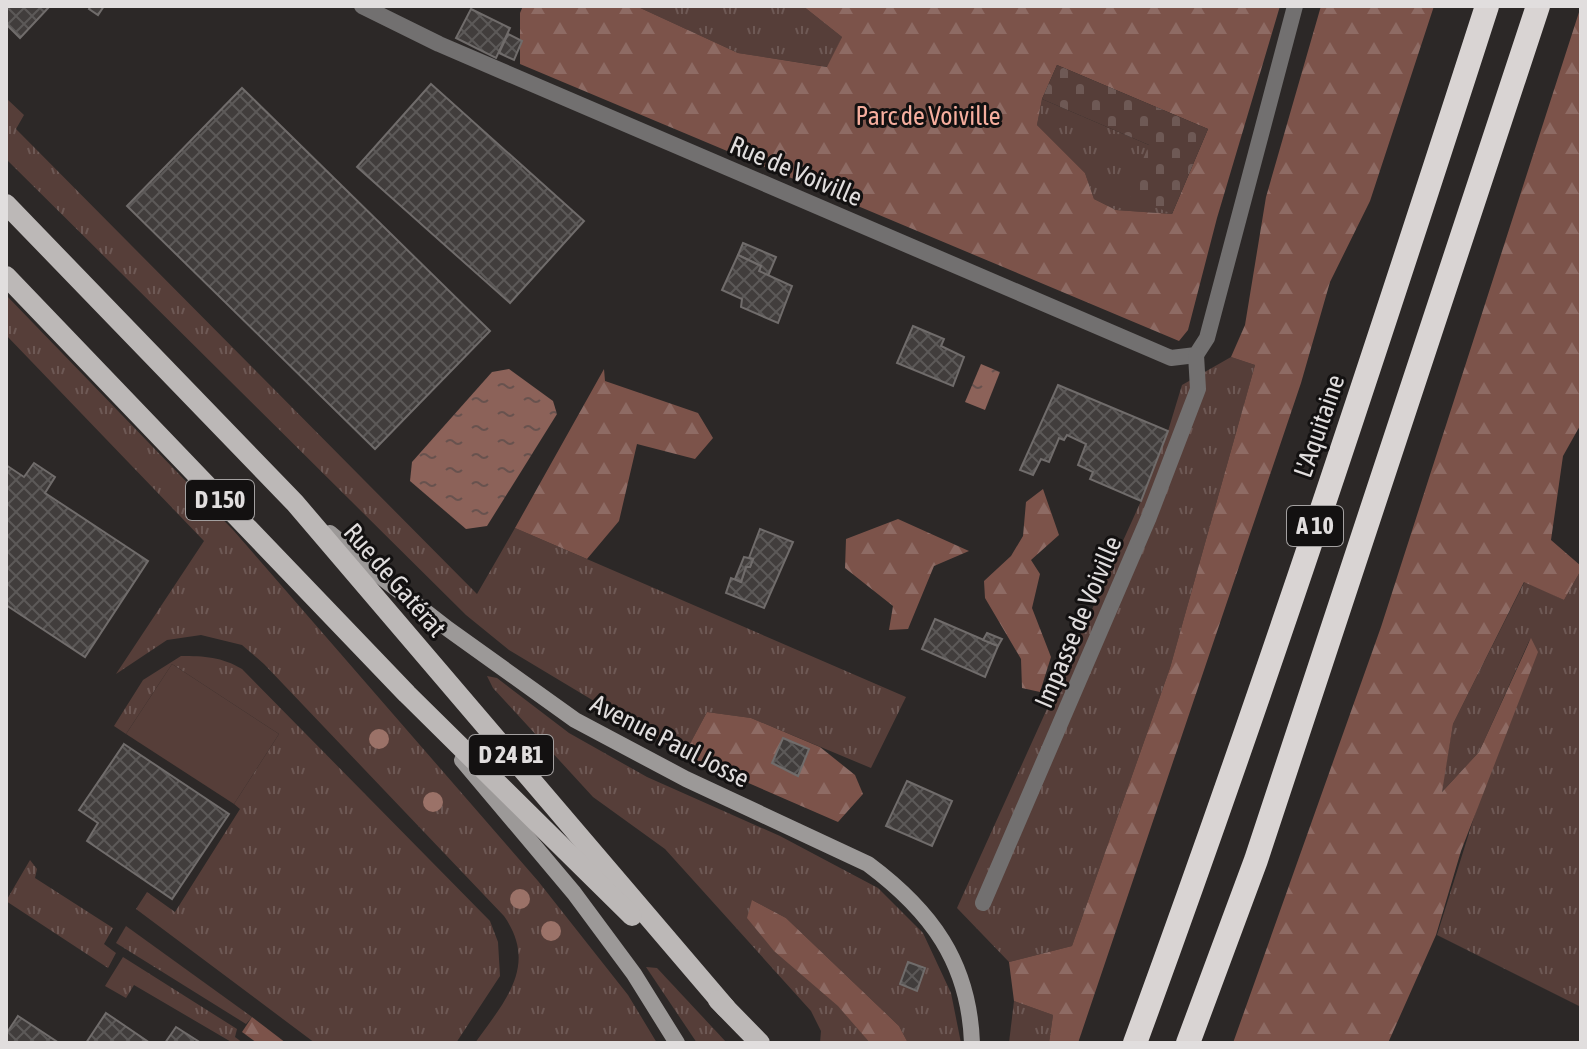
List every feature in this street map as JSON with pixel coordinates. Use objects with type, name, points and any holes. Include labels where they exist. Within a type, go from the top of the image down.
[{"type":"highway","name":"L'Aquitaine","points":[[1135,1043],[1209,841],[1487,6]]},
{"type":"highway","name":"A 10","points":[[1188,1043],[1266,830],[1538,6]]},
{"type":"main road","name":"Rue de Gatérat","points":[[6,204],[295,503],[726,1008]]},
{"type":"main road","name":"Rue de Gatérat","points":[[6,276],[407,694],[760,1043]]},
{"type":"main road","name":"Avenue Paul Josse","points":[[295,503],[385,580],[575,720],[632,751],[868,864],[895,884],[918,905],[948,947],[966,997],[972,1043]]},
{"type":"main road","points":[[407,694],[574,893],[634,974],[677,1043]]},
{"type":"street","name":"Rue de Voiville","points":[[362,6],[439,44],[1171,358],[1196,355]]},
{"type":"street","points":[[1196,355],[1207,338],[1295,6]]},
{"type":"street","name":"Impasse de Voiville","points":[[983,903],[1149,517],[1198,389],[1196,355]]},
{"type":"green space","name":"Parc de Voiville","points":[[523,6],[636,6],[738,53],[827,67],[842,37],[803,6],[1280,6],[1217,218],[1188,330],[1179,341],[520,64],[520,13]],"holes":[[[1057,65],[1208,129],[1172,214],[1116,210],[1094,199],[1085,173],[1037,125],[1042,99]]]},
{"type":"green space","points":[[636,6],[803,6],[842,37],[828,67],[738,53]]},
{"type":"green space","points":[[1321,6],[1434,6],[1370,201],[1330,282],[1301,383],[1078,1043],[1049,1043],[1053,1015],[1014,1001],[1009,962],[1072,946],[1170,668],[1255,365],[1231,357],[1245,325],[1266,197]]},
{"type":"green space","points":[[1581,6],[1581,424],[1563,456],[1551,540],[1581,566],[1581,570],[1564,600],[1524,582],[1453,724],[1442,792],[1479,752],[1531,638],[1538,652],[1461,851],[1436,935],[1388,1043],[1233,1043],[1381,627]]},
{"type":"green space","points":[[1057,65],[1208,129],[1172,214],[1128,195],[1149,145],[1042,99]]},
{"type":"green space","points":[[6,98],[24,115],[16,129],[477,594],[515,528],[906,697],[871,768],[751,718],[707,712],[684,755],[509,650],[466,615],[6,159]]},
{"type":"green space","points":[[1042,99],[1149,145],[1172,214],[1116,210],[1094,199],[1085,173],[1037,125]]},
{"type":"green space","points":[[6,295],[234,531],[538,881],[628,995],[657,1043],[475,1043],[506,998],[518,967],[514,934],[504,916],[264,664],[242,645],[201,635],[167,640],[116,674],[204,541],[6,335]]},
{"type":"green space","points":[[1231,357],[1255,365],[1170,668],[1072,946],[1009,962],[957,908],[1141,501],[1182,385]]},
{"type":"green space","points":[[604,369],[605,381],[698,413],[713,438],[695,459],[637,444],[619,521],[587,559],[515,528]]},
{"type":"green space","points":[[1043,489],[1059,535],[1031,560],[1040,574],[1032,608],[1051,657],[1040,692],[1022,688],[1021,659],[985,598],[984,581],[1011,556],[1023,536],[1026,502]]},
{"type":"green space","points":[[898,519],[969,551],[934,566],[908,629],[889,630],[893,606],[845,568],[846,539]]},
{"type":"green space","points":[[1581,570],[1581,1007],[1437,935],[1530,639],[1479,752],[1441,793],[1453,724],[1525,581],[1564,600]]},
{"type":"green space","points":[[181,656],[213,658],[242,669],[490,921],[498,942],[500,976],[456,1043],[315,1043],[136,909],[147,892],[175,912],[240,809],[234,804],[279,734],[172,664],[126,734],[114,726],[143,680]]},
{"type":"green space","points":[[172,664],[279,734],[234,804],[126,734]]},
{"type":"green space","points":[[487,676],[497,678],[569,733],[647,777],[780,836],[878,888],[923,933],[951,993],[961,1043],[908,1043],[899,1026],[786,918],[752,900],[870,1043],[820,1043],[821,1031],[811,1011],[665,849],[593,797],[493,688]]},
{"type":"green space","points":[[707,712],[751,718],[820,747],[855,775],[863,794],[838,822],[684,755]]},
{"type":"green space","points":[[30,860],[37,869],[35,878],[113,928],[104,944],[116,953],[108,968],[6,901]]},
{"type":"green space","points":[[752,900],[786,918],[899,1026],[908,1043],[870,1043],[838,1006],[774,951],[747,918]]},
{"type":"green space","points":[[126,926],[252,1017],[246,1024],[116,943]]},
{"type":"green space","points":[[123,957],[237,1029],[235,1037],[243,1043],[233,1043],[134,985],[126,998],[105,986]]},
{"type":"green space","points":[[646,967],[657,968],[727,1043],[697,1043]]},
{"type":"green space","points":[[1014,1001],[1053,1015],[1049,1043],[1009,1043]]},
{"type":"green space","points":[[252,1017],[286,1043],[257,1043],[242,1032]]},
{"type":"water","points":[[981,364],[1000,372],[985,410],[965,402]]},
{"type":"water","points":[[509,369],[553,401],[557,414],[487,526],[466,529],[410,481],[412,462],[492,372]]},
{"type":"building","points":[[6,6],[50,6],[20,38],[6,24]]},
{"type":"building","points":[[91,6],[104,6],[98,15],[89,9]]},
{"type":"building","points":[[471,9],[510,28],[496,58],[456,38]]},
{"type":"building","points":[[508,34],[522,41],[514,60],[499,53]]},
{"type":"building","points":[[431,84],[584,221],[510,303],[357,167]]},
{"type":"building","points":[[242,88],[490,331],[375,449],[127,206]]},
{"type":"building","points":[[743,243],[776,257],[768,276],[759,271],[761,266],[738,255]]},
{"type":"building","points":[[738,255],[761,266],[759,271],[792,286],[778,323],[741,307],[742,299],[722,290]]},
{"type":"building","points":[[913,326],[944,339],[941,346],[964,357],[953,386],[897,363]]},
{"type":"building","points":[[1058,385],[1168,431],[1141,501],[1090,479],[1093,472],[1078,465],[1086,444],[1067,435],[1064,440],[1059,438],[1049,462],[1041,459],[1033,475],[1020,470]]},
{"type":"building","points":[[34,463],[55,477],[45,493],[148,561],[85,657],[6,605],[6,465],[24,477]]},
{"type":"building","points":[[760,529],[793,542],[764,608],[726,593],[731,578],[741,582],[746,567],[750,567],[753,559],[749,558]]},
{"type":"building","points":[[744,557],[753,559],[750,567],[746,567],[741,582],[735,579]]},
{"type":"building","points":[[935,619],[998,646],[985,677],[922,649]]},
{"type":"building","points":[[987,633],[1002,639],[998,646],[983,640]]},
{"type":"building","points":[[783,738],[809,749],[798,776],[772,763]]},
{"type":"building","points":[[124,744],[229,814],[172,899],[87,841],[98,823],[79,810]]},
{"type":"building","points":[[907,781],[952,801],[932,846],[886,826]]},
{"type":"building","points":[[908,962],[925,968],[917,991],[900,984]]},
{"type":"building","points":[[106,1013],[150,1043],[86,1043]]},
{"type":"building","points":[[18,1016],[59,1043],[6,1043],[6,1034]]},
{"type":"building","points":[[176,1027],[201,1043],[165,1043]]}]
